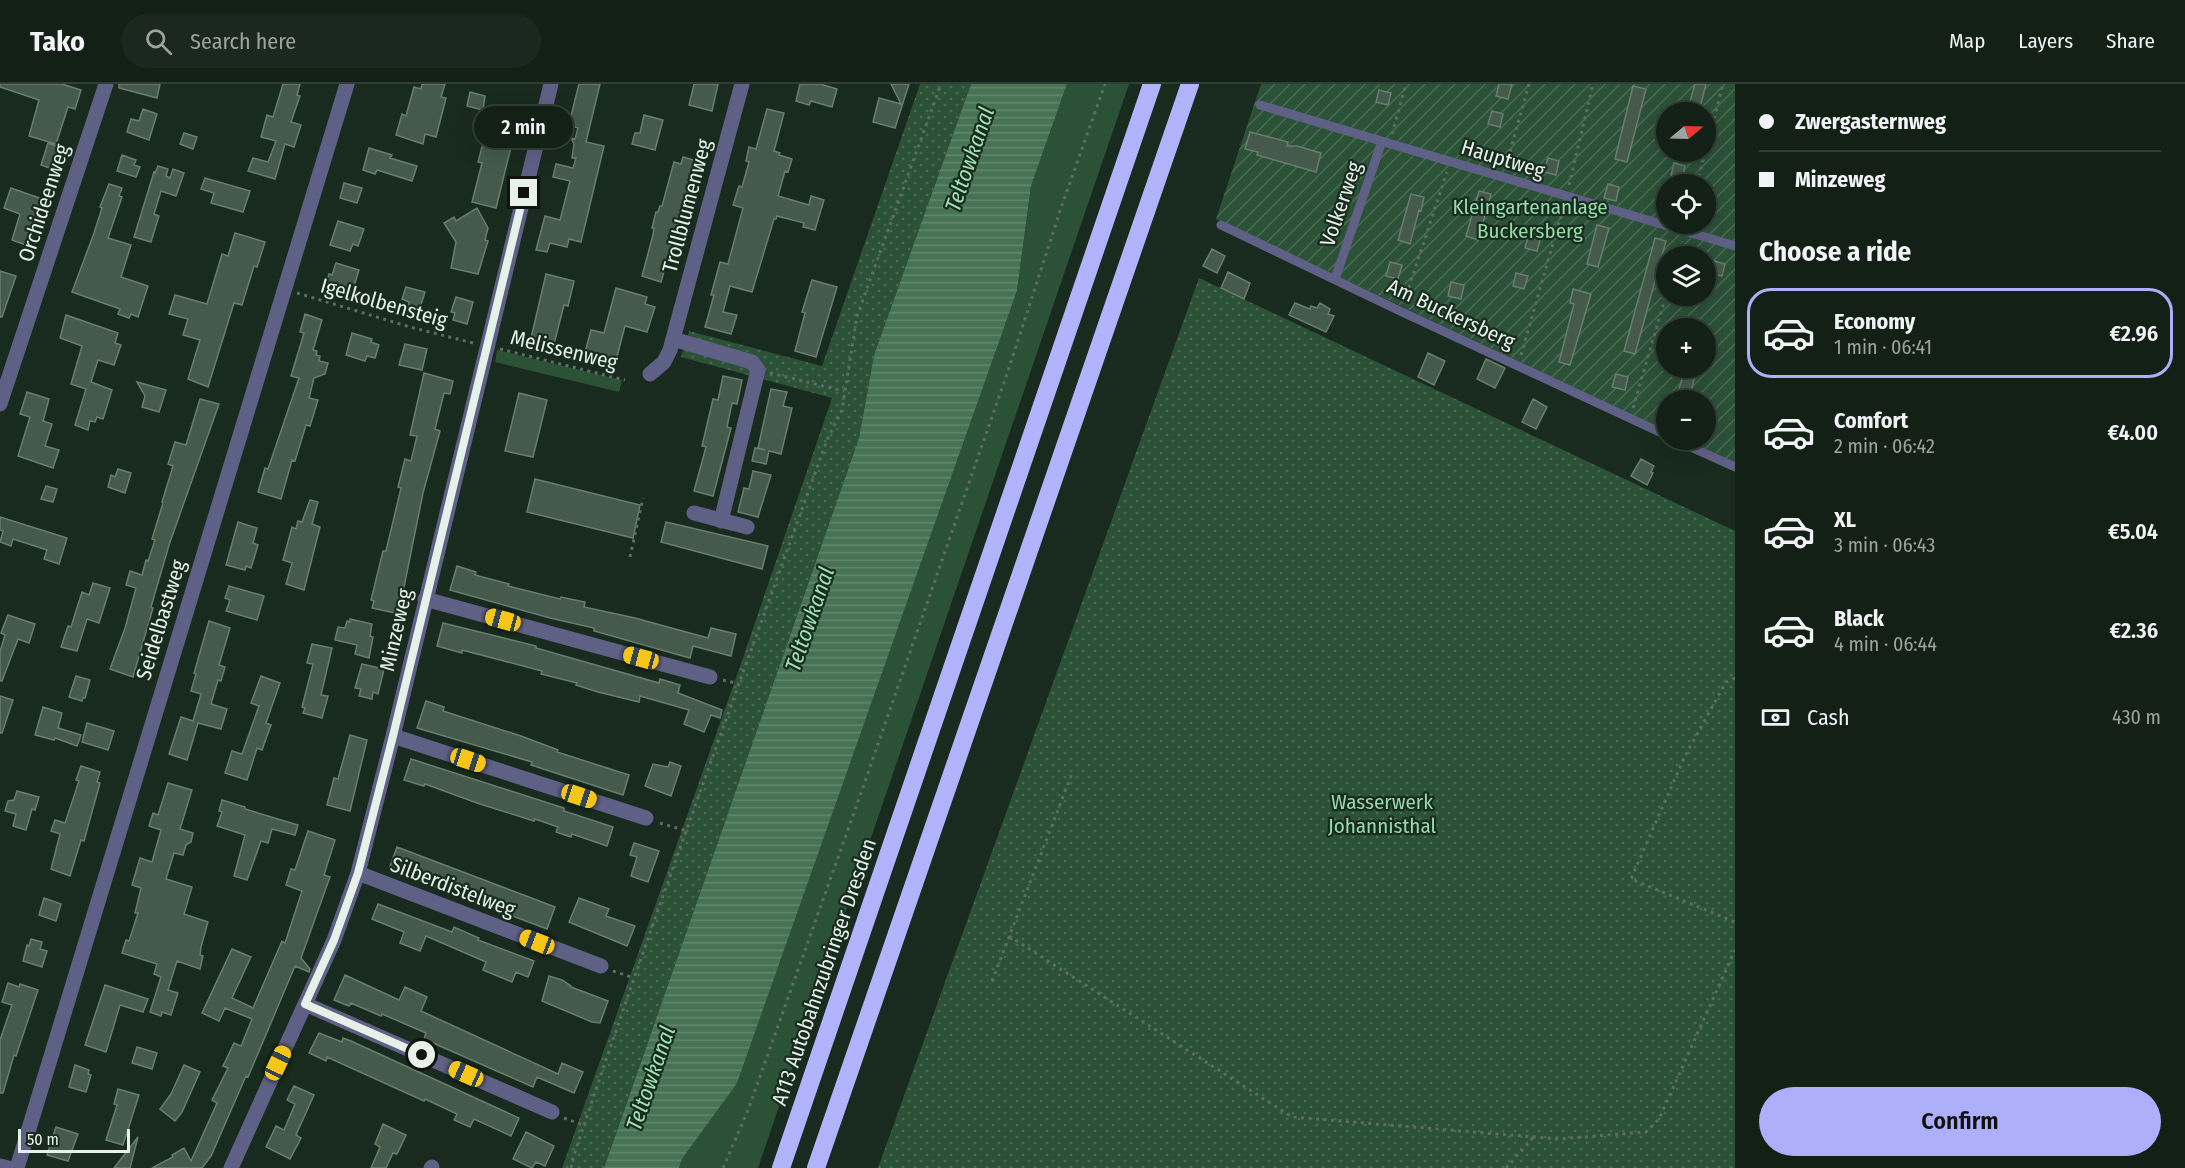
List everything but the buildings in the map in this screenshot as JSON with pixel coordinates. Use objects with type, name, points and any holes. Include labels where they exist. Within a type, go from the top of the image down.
[{"type":"highway","name":"A113 Autobahnzubringer Dresden","points":[[781,1168],[1152,84]]},
{"type":"highway","points":[[816,1168],[1190,84]]},
{"type":"street","name":"Orchideenweg","points":[[0,404],[106,84]]},
{"type":"street","name":"Seidelbastweg","points":[[17,1168],[347,84]]},
{"type":"street","name":"Minzeweg","points":[[231,1168],[334,940],[358,873],[551,84]]},
{"type":"street","name":"Trollblumenweg","points":[[651,374],[664,362],[670,350],[742,84]]},
{"type":"street","points":[[673,339],[752,362],[758,370],[721,521]]},
{"type":"street","points":[[694,513],[747,527]]},
{"type":"street","points":[[425,599],[710,677]]},
{"type":"street","points":[[393,736],[646,818]]},
{"type":"street","name":"Silberdistelweg","points":[[358,873],[601,966]]},
{"type":"street","points":[[305,1004],[552,1112]]},
{"type":"street","points":[[0,1166],[8,1168]]},
{"type":"lane","name":"Hauptweg","points":[[1260,105],[1735,246]]},
{"type":"lane","name":"Volkerweg","points":[[1335,279],[1386,142]]},
{"type":"lane","name":"Am Buckersberg","points":[[1221,225],[1400,312],[1656,430]]},
{"type":"lane","points":[[1697,450],[1735,467]]},
{"type":"path","points":[[571,1168],[634,978],[827,440],[839,418],[857,316],[941,84]]},
{"type":"path","points":[[723,1168],[748,1110],[851,821],[1105,84]]},
{"type":"path","points":[[1386,142],[1406,84]]},
{"type":"path","points":[[1503,177],[1528,84]]},
{"type":"path","points":[[1518,365],[1567,196],[1593,84]]},
{"type":"path","points":[[1700,174],[1723,84]]},
{"type":"path","points":[[1400,312],[1450,162]]},
{"type":"path","name":"Igelkolbensteig","points":[[284,290],[477,344]]},
{"type":"path","points":[[1630,418],[1663,306]]},
{"type":"path","name":"Melissenweg","points":[[495,348],[625,380]]},
{"type":"path","points":[[758,370],[844,391]]},
{"type":"path","points":[[630,557],[643,498]]},
{"type":"path","points":[[1735,678],[1726,682],[1684,758],[1630,879],[1735,922]]},
{"type":"path","points":[[992,981],[1073,771]]},
{"type":"path","points":[[646,818],[687,831]]},
{"type":"path","points":[[1010,936],[1292,1117],[1559,1139],[1646,1132],[1659,1119],[1735,950]]},
{"type":"path","points":[[601,966],[634,978]]},
{"type":"path","points":[[552,1112],[584,1125]]},
{"type":"path","points":[[1506,1168],[1534,1137]]},
{"type":"green space","points":[[920,84],[971,84],[874,355],[859,438],[604,1168],[562,1168],[737,675],[832,398],[681,357],[689,331],[822,366]]},
{"type":"green space","points":[[1067,84],[1129,84],[758,1168],[679,1168],[682,1159],[737,1082],[1017,291],[1031,186]]},
{"type":"green space","name":"Kleingartenanlage Buckersberg","points":[[1261,84],[1735,84],[1735,463],[1707,450],[1716,450],[1716,390],[1656,390],[1656,426],[1216,219]]},
{"type":"green space","name":"Wasserwerk Johannisthal","points":[[1199,278],[1735,531],[1735,1168],[878,1168]]},
{"type":"green space","points":[[497,350],[622,380],[619,392],[495,362]]},
{"type":"water","name":"Teltowkanal","points":[[971,84],[1067,84],[1031,186],[1017,291],[737,1083],[682,1159],[679,1168],[604,1168],[859,438],[874,355]]},
{"type":"route","points":[[422,1055],[305,1004],[334,940],[358,873],[524,193]]}]
